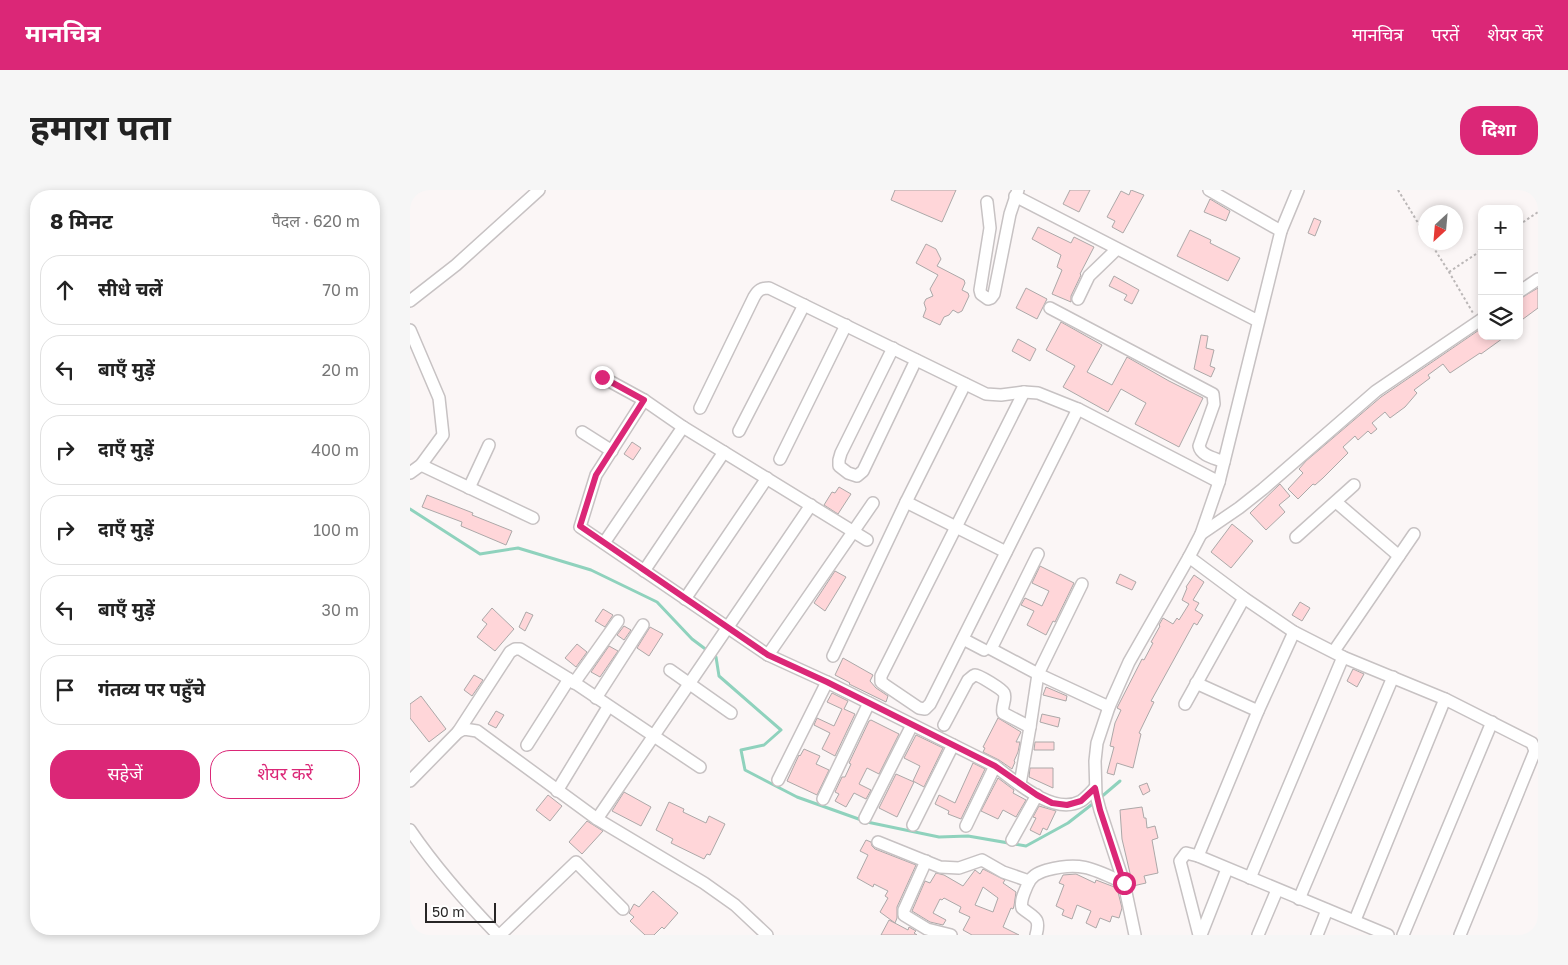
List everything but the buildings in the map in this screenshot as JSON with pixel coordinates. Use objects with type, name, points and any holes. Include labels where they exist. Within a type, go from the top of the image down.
[{"type":"street","points":[[410,301],[456,265],[539,190]]},
{"type":"street","points":[[1209,190],[1281,231]]},
{"type":"street","points":[[1135,935],[1124,883],[1100,810],[1096,791],[1095,761],[1097,743],[1109,707],[1129,662],[1201,534],[1219,482],[1281,231],[1298,190]]},
{"type":"street","points":[[987,202],[990,228],[980,290],[981,294],[988,299],[992,298],[994,294],[1001,255],[1017,193],[1117,249],[1258,321]]},
{"type":"street","points":[[1078,299],[1090,276],[1117,249]]},
{"type":"street","points":[[1523,289],[1538,280]]},
{"type":"street","points":[[700,408],[757,291],[762,288],[769,288],[986,394],[1038,393],[1078,409],[1219,482]]},
{"type":"street","points":[[739,431],[804,305]]},
{"type":"street","points":[[1050,308],[1213,394],[1214,404],[1199,446],[1203,454],[1224,462]]},
{"type":"street","points":[[1201,534],[1263,489],[1376,391],[1478,321]]},
{"type":"street","points":[[780,459],[846,325]]},
{"type":"street","points":[[410,330],[439,398],[443,435],[421,465],[410,474]]},
{"type":"street","points":[[893,348],[839,460],[840,466],[854,476],[863,471],[916,360]]},
{"type":"street","points":[[602,377],[644,400],[683,427],[867,540]]},
{"type":"street","points":[[833,656],[906,502],[965,384]]},
{"type":"street","points":[[1024,392],[881,676],[881,682],[919,708],[925,709],[930,704],[1078,409]]},
{"type":"street","points":[[644,400],[596,475],[580,526],[768,655],[827,682],[995,766],[1052,803],[1067,805],[1081,801],[1096,791]]},
{"type":"street","points":[[604,543],[683,427]]},
{"type":"street","points":[[582,432],[612,451]]},
{"type":"street","points":[[469,488],[489,445]]},
{"type":"street","points":[[644,571],[724,452]]},
{"type":"street","points":[[421,465],[533,518]]},
{"type":"street","points":[[685,599],[767,478]]},
{"type":"street","points":[[1296,537],[1354,485]]},
{"type":"street","points":[[906,502],[1006,552]]},
{"type":"street","points":[[1336,502],[1399,556]]},
{"type":"street","points":[[768,655],[873,503]]},
{"type":"street","points":[[597,819],[811,506]]},
{"type":"street","points":[[1250,878],[1339,654],[1414,534]]},
{"type":"street","points":[[1038,554],[991,649],[1038,674],[1109,707]]},
{"type":"street","points":[[1189,557],[1294,632],[1339,654],[1445,699],[1532,743],[1534,751],[1460,935]]},
{"type":"street","points":[[1020,784],[1038,674],[1082,584]]},
{"type":"street","points":[[1185,704],[1244,598]]},
{"type":"street","points":[[527,745],[572,681],[618,621]]},
{"type":"street","points":[[596,698],[643,626]]},
{"type":"street","points":[[1198,856],[1258,711],[1294,632]]},
{"type":"street","points":[[963,639],[984,650]]},
{"type":"street","points":[[410,781],[458,732],[510,652],[515,649],[520,650],[572,681],[608,707],[700,767]]},
{"type":"street","points":[[670,670],[731,713]]},
{"type":"street","points":[[944,725],[968,680],[978,675],[1004,694],[1003,713],[1030,727]]},
{"type":"street","points":[[1299,899],[1393,677]]},
{"type":"street","points":[[778,780],[827,682]]},
{"type":"street","points":[[1196,683],[1258,711]]},
{"type":"street","points":[[1355,920],[1445,699]]},
{"type":"street","points":[[823,799],[868,703]]},
{"type":"street","points":[[557,791],[608,707]]},
{"type":"street","points":[[1404,935],[1492,722]]},
{"type":"street","points":[[865,818],[912,725]]},
{"type":"street","points":[[458,732],[464,729],[476,731],[597,819],[704,883],[735,905],[767,935]]},
{"type":"street","points":[[913,826],[953,746]]},
{"type":"street","points":[[966,826],[995,766]]},
{"type":"street","points":[[1012,840],[1037,795]]},
{"type":"street","points":[[410,830],[445,878],[468,905],[499,935],[576,862],[623,909]]},
{"type":"street","points":[[878,842],[940,867],[959,868],[982,860],[1008,874],[1029,881]]},
{"type":"street","points":[[1200,935],[1180,860],[1186,853],[1198,856],[1299,899],[1355,920],[1381,934]]},
{"type":"street","points":[[926,862],[904,910],[904,915],[927,929],[951,935]]},
{"type":"street","points":[[1036,935],[1037,920],[1035,916],[1022,908],[1021,903],[1029,881],[1035,874],[1074,865],[1095,870],[1124,883]]},
{"type":"street","points":[[1200,935],[1227,869]]},
{"type":"street","points":[[1258,935],[1277,890]]},
{"type":"street","points":[[1317,935],[1327,910]]},
{"type":"path","points":[[1398,190],[1418,223]]},
{"type":"path","points":[[1523,222],[1538,212]]},
{"type":"path","points":[[1435,250],[1478,317]]},
{"type":"path","points":[[1449,272],[1478,253]]},
{"type":"waterway","points":[[410,509],[480,554],[518,548],[591,570],[657,602],[692,639],[708,651]]},
{"type":"waterway","points":[[713,654],[716,657],[719,676],[781,730],[764,745],[741,750],[745,770],[797,797],[867,822],[939,837],[968,836],[1026,846],[1068,823],[1095,802]]},
{"type":"waterway","points":[[1100,798],[1120,781]]},
{"type":"route","points":[[602,377],[644,400],[596,475],[580,526],[768,655],[827,682],[995,766],[1052,803],[1067,805],[1081,801],[1095,788],[1100,810],[1124,883]]}]
